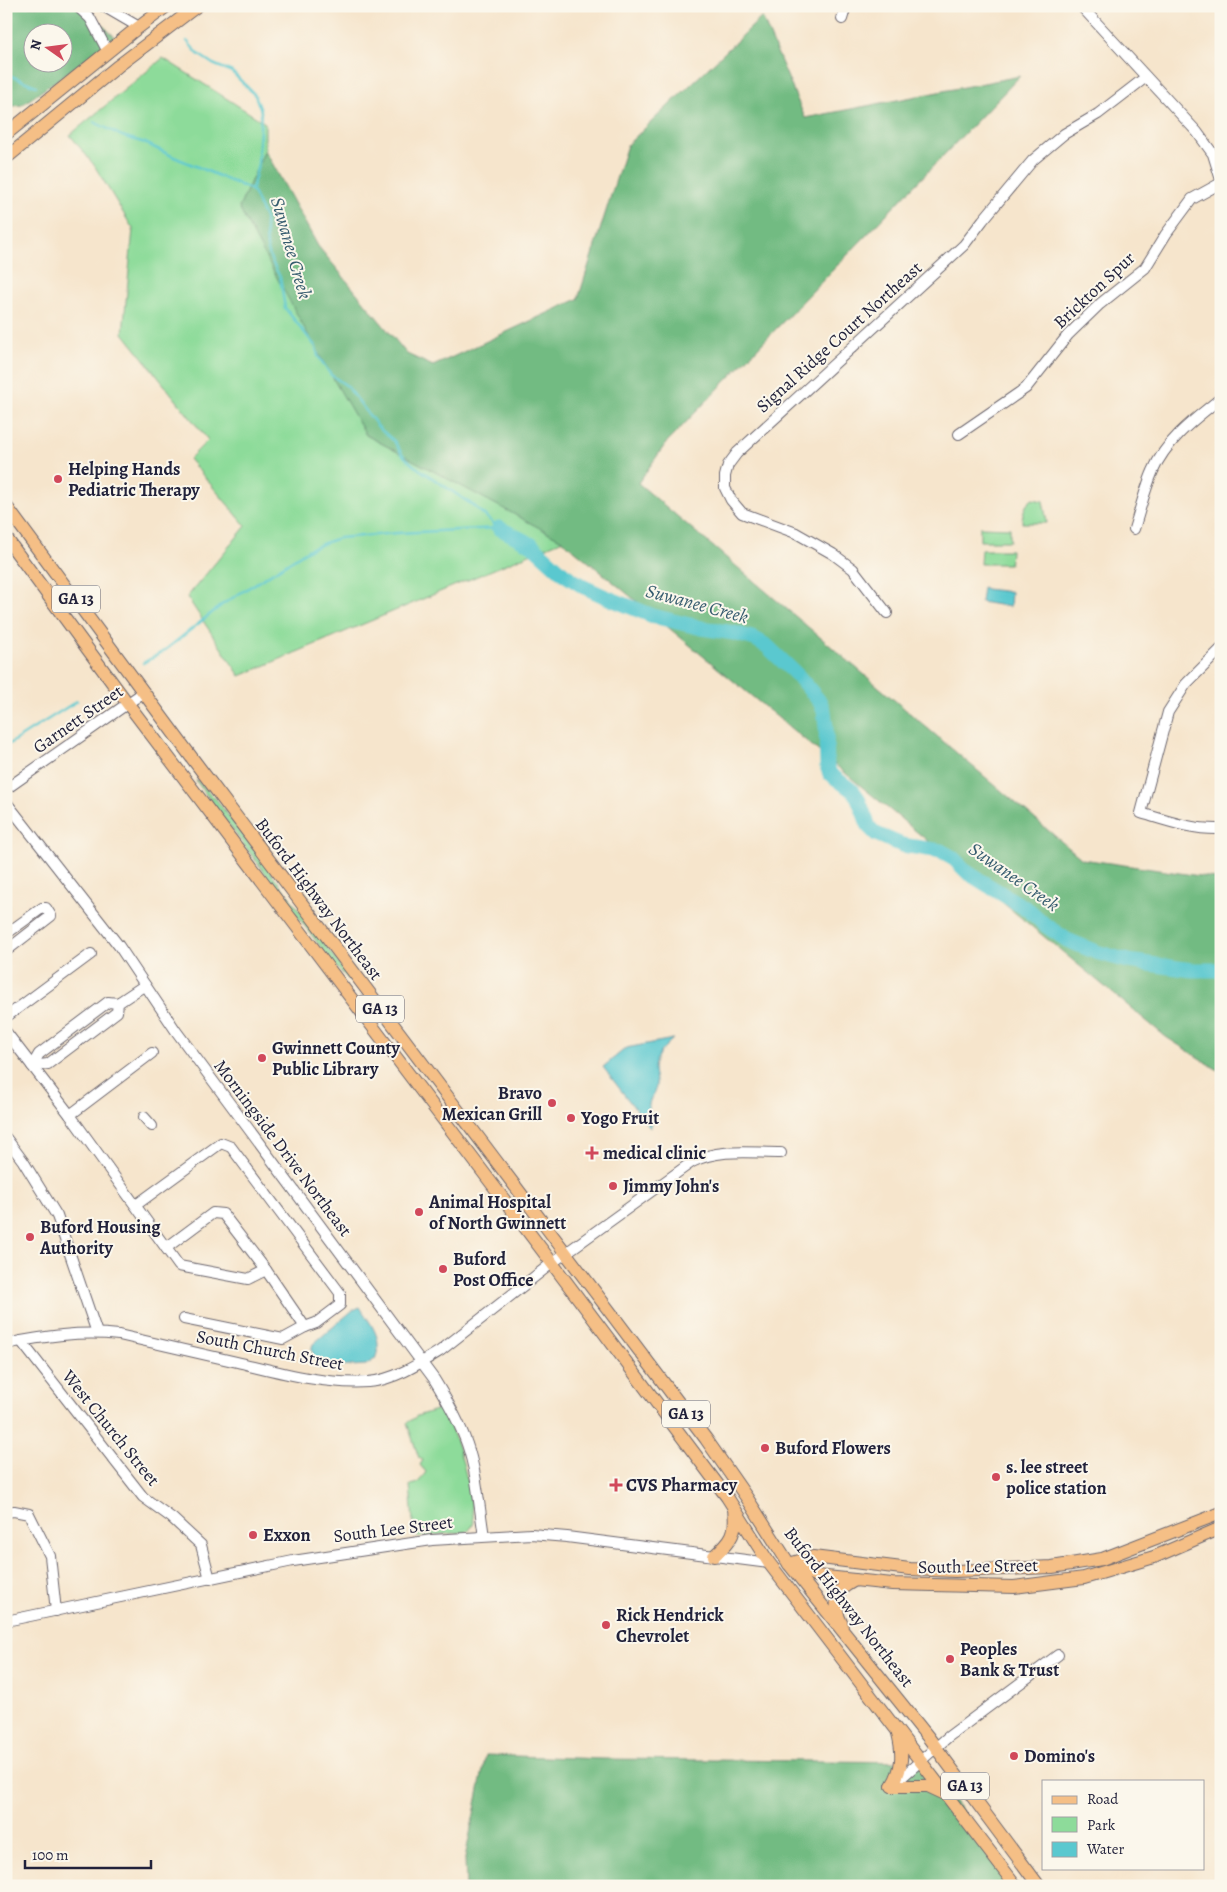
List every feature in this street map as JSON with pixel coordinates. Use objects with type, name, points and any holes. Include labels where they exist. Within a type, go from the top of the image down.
[{"type":"main road","points":[[6,134],[139,27],[168,6]]},
{"type":"main road","points":[[6,158],[118,66],[197,6]]},
{"type":"main road","name":"Buford Highway Northeast","points":[[6,506],[566,1255],[708,1441],[789,1564],[936,1748],[1040,1886]]},
{"type":"main road","name":"Buford Highway Northeast","points":[[6,538],[128,704],[552,1263],[734,1509]]},
{"type":"main road","points":[[714,1556],[729,1543],[734,1534],[734,1509]]},
{"type":"main road","name":"GA 13","points":[[734,1509],[769,1563],[1016,1886]]},
{"type":"main road","name":"South Lee Street","points":[[769,1563],[789,1564],[813,1557],[919,1570],[955,1571],[1052,1567],[1102,1559],[1221,1513]]},
{"type":"main road","name":"South Lee Street","points":[[789,1564],[817,1576],[855,1580],[936,1586],[1014,1587],[1084,1578],[1154,1557],[1221,1528]]},
{"type":"main road","points":[[851,1641],[838,1618],[837,1601],[840,1590],[855,1580]]},
{"type":"main road","points":[[892,1786],[899,1774],[901,1765],[902,1748],[897,1730]]},
{"type":"main road","points":[[892,1786],[928,1786],[948,1795]]},
{"type":"street","points":[[78,6],[90,18],[108,52]]},
{"type":"street","points":[[103,6],[139,27]]},
{"type":"street","points":[[842,19],[846,6]]},
{"type":"street","points":[[1081,6],[1197,132],[1213,154],[1221,182]]},
{"type":"street","name":"Signal Ridge Court Northeast","points":[[887,613],[853,569],[833,554],[796,533],[742,513],[731,500],[725,488],[724,476],[728,465],[737,453],[964,245],[1033,160],[1064,134],[1098,114],[1146,77]]},
{"type":"street","name":"Brickton Spur","points":[[959,434],[1026,388],[1068,334],[1100,304],[1146,268],[1166,234],[1192,199],[1221,182]]},
{"type":"street","points":[[1134,529],[1153,469],[1167,448],[1190,423],[1221,398]]},
{"type":"street","points":[[1221,649],[1186,684],[1168,712],[1141,813],[1184,826],[1206,830],[1221,829]]},
{"type":"street","name":"Garnett Street","points":[[6,789],[144,692]]},
{"type":"street","name":"Morningside Drive Northeast","points":[[6,802],[119,946],[240,1118],[423,1362],[454,1412],[468,1446],[474,1470],[484,1536]]},
{"type":"street","points":[[6,951],[16,944],[51,916],[46,908],[42,908],[7,934],[16,944]]},
{"type":"street","points":[[6,1016],[91,954]]},
{"type":"street","points":[[32,1066],[38,1054],[108,1002],[118,1003],[145,985]]},
{"type":"street","points":[[32,1066],[48,1064],[117,1012],[118,1003]]},
{"type":"street","points":[[74,1027],[84,1037]]},
{"type":"street","points":[[6,1032],[70,1115],[179,1266],[248,1279],[266,1270]]},
{"type":"street","points":[[70,1115],[152,1053]]},
{"type":"street","points":[[144,1117],[152,1126]]},
{"type":"street","points":[[6,1138],[23,1160],[57,1216],[97,1332]]},
{"type":"street","points":[[136,1205],[221,1143],[231,1147],[340,1293],[340,1305],[316,1323],[283,1339],[184,1319]]},
{"type":"street","name":"South Church Street","points":[[6,1344],[56,1334],[97,1332],[118,1335],[274,1371],[342,1381],[369,1382],[394,1376],[423,1362],[552,1263],[566,1255],[692,1162],[704,1156],[722,1153],[781,1153]]},
{"type":"street","points":[[166,1248],[213,1213],[223,1214],[266,1270],[305,1327]]},
{"type":"street","name":"West Church Street","points":[[21,1341],[142,1497],[172,1518],[201,1546],[210,1580]]},
{"type":"street","points":[[6,1512],[14,1511],[29,1514],[50,1556],[56,1611]]},
{"type":"street","name":"South Lee Street","points":[[6,1622],[341,1552],[424,1540],[531,1534],[769,1563]]},
{"type":"street","points":[[892,1786],[936,1748],[1021,1681],[1058,1655]]},
{"type":"green space","points":[[6,6],[82,6],[116,38],[72,69],[72,22],[22,22],[22,72],[68,72],[22,105],[6,107]]},
{"type":"green space","points":[[762,17],[805,118],[1020,76],[667,442],[638,483],[1082,859],[1221,879],[1221,1072],[1166,1037],[562,540],[366,435],[317,351],[239,208],[265,150],[318,246],[407,354],[433,366],[578,299],[627,145]]},
{"type":"green space","points":[[163,58],[265,123],[265,150],[239,208],[366,435],[563,540],[240,676],[187,597],[246,526],[189,459],[208,440],[123,333],[133,229],[94,165],[70,135]]},
{"type":"green space","points":[[1033,499],[1043,501],[1047,523],[1022,523],[1024,509]]},
{"type":"green space","points":[[980,527],[1010,528],[1010,541],[980,541]]},
{"type":"green space","points":[[981,550],[1011,550],[1010,564],[980,564]]},
{"type":"green space","points":[[197,780],[216,799],[351,982],[334,965]]},
{"type":"green space","points":[[439,1409],[443,1410],[459,1451],[470,1492],[474,1522],[472,1527],[466,1532],[418,1537],[414,1534],[410,1485],[418,1483],[426,1472],[420,1465],[423,1460],[419,1458],[407,1423],[417,1416]]},
{"type":"green space","points":[[486,1755],[604,1759],[926,1762],[1017,1886],[466,1886],[465,1858]]},
{"type":"water","points":[[983,587],[1011,592],[1010,607],[981,602]]},
{"type":"water","points":[[673,1039],[656,1059],[654,1071],[656,1084],[649,1106],[650,1128],[603,1067],[626,1048]]},
{"type":"water","points":[[360,1307],[377,1338],[378,1345],[375,1359],[366,1365],[319,1368],[313,1353],[313,1344],[353,1310]]},
{"type":"waterway","name":"Suwanee Creek","points":[[187,41],[198,54],[213,64],[232,72],[255,95],[261,111],[258,164],[252,190],[265,218],[267,247],[280,277],[285,308],[316,347],[318,356],[331,375],[347,386],[379,428],[394,441],[402,454],[413,465],[474,506],[499,528]]},
{"type":"waterway","points":[[6,74],[36,86]]},
{"type":"waterway","points":[[94,122],[122,136],[145,143],[252,190]]},
{"type":"waterway","points":[[143,663],[164,651],[223,604],[308,550],[327,542],[339,538],[398,533],[499,528]]},
{"type":"waterway","name":"Suwanee Creek","points":[[499,528],[532,545],[564,574],[584,587],[606,597],[653,616],[702,628],[734,633],[755,639],[767,646],[799,677],[820,702],[824,711],[827,766],[830,774],[853,791],[858,798],[869,827],[876,834],[902,845],[941,851],[952,857],[968,873],[1030,911],[1045,925],[1067,940],[1096,952],[1128,961],[1192,970],[1221,970]]},
{"type":"waterway","points":[[6,746],[77,701]]},
{"type":"place","name":"Helping Hands Pediatric Therapy","points":[[58,479]]},
{"type":"place","name":"Gwinnett County Public Library","points":[[262,1058]]},
{"type":"place","name":"Bravo Mexican Grill","points":[[552,1103]]},
{"type":"place","name":"Yogo Fruit","points":[[571,1118]]},
{"type":"place","name":"medical clinic","points":[[592,1153]]},
{"type":"place","name":"Jimmy John's","points":[[613,1186]]},
{"type":"place","name":"Animal Hospital of North Gwinnett","points":[[419,1212]]},
{"type":"place","name":"Buford Housing Authority","points":[[30,1237]]},
{"type":"place","name":"Buford Post Office","points":[[443,1269]]},
{"type":"place","name":"Buford Flowers","points":[[765,1448]]},
{"type":"place","name":"s. lee street police station","points":[[996,1477]]},
{"type":"place","name":"CVS Pharmacy","points":[[616,1485]]},
{"type":"place","name":"Exxon","points":[[253,1535]]},
{"type":"place","name":"Rick Hendrick Chevrolet","points":[[606,1625]]},
{"type":"place","name":"Peoples Bank & Trust","points":[[950,1659]]},
{"type":"place","name":"Domino's","points":[[1014,1756]]}]
